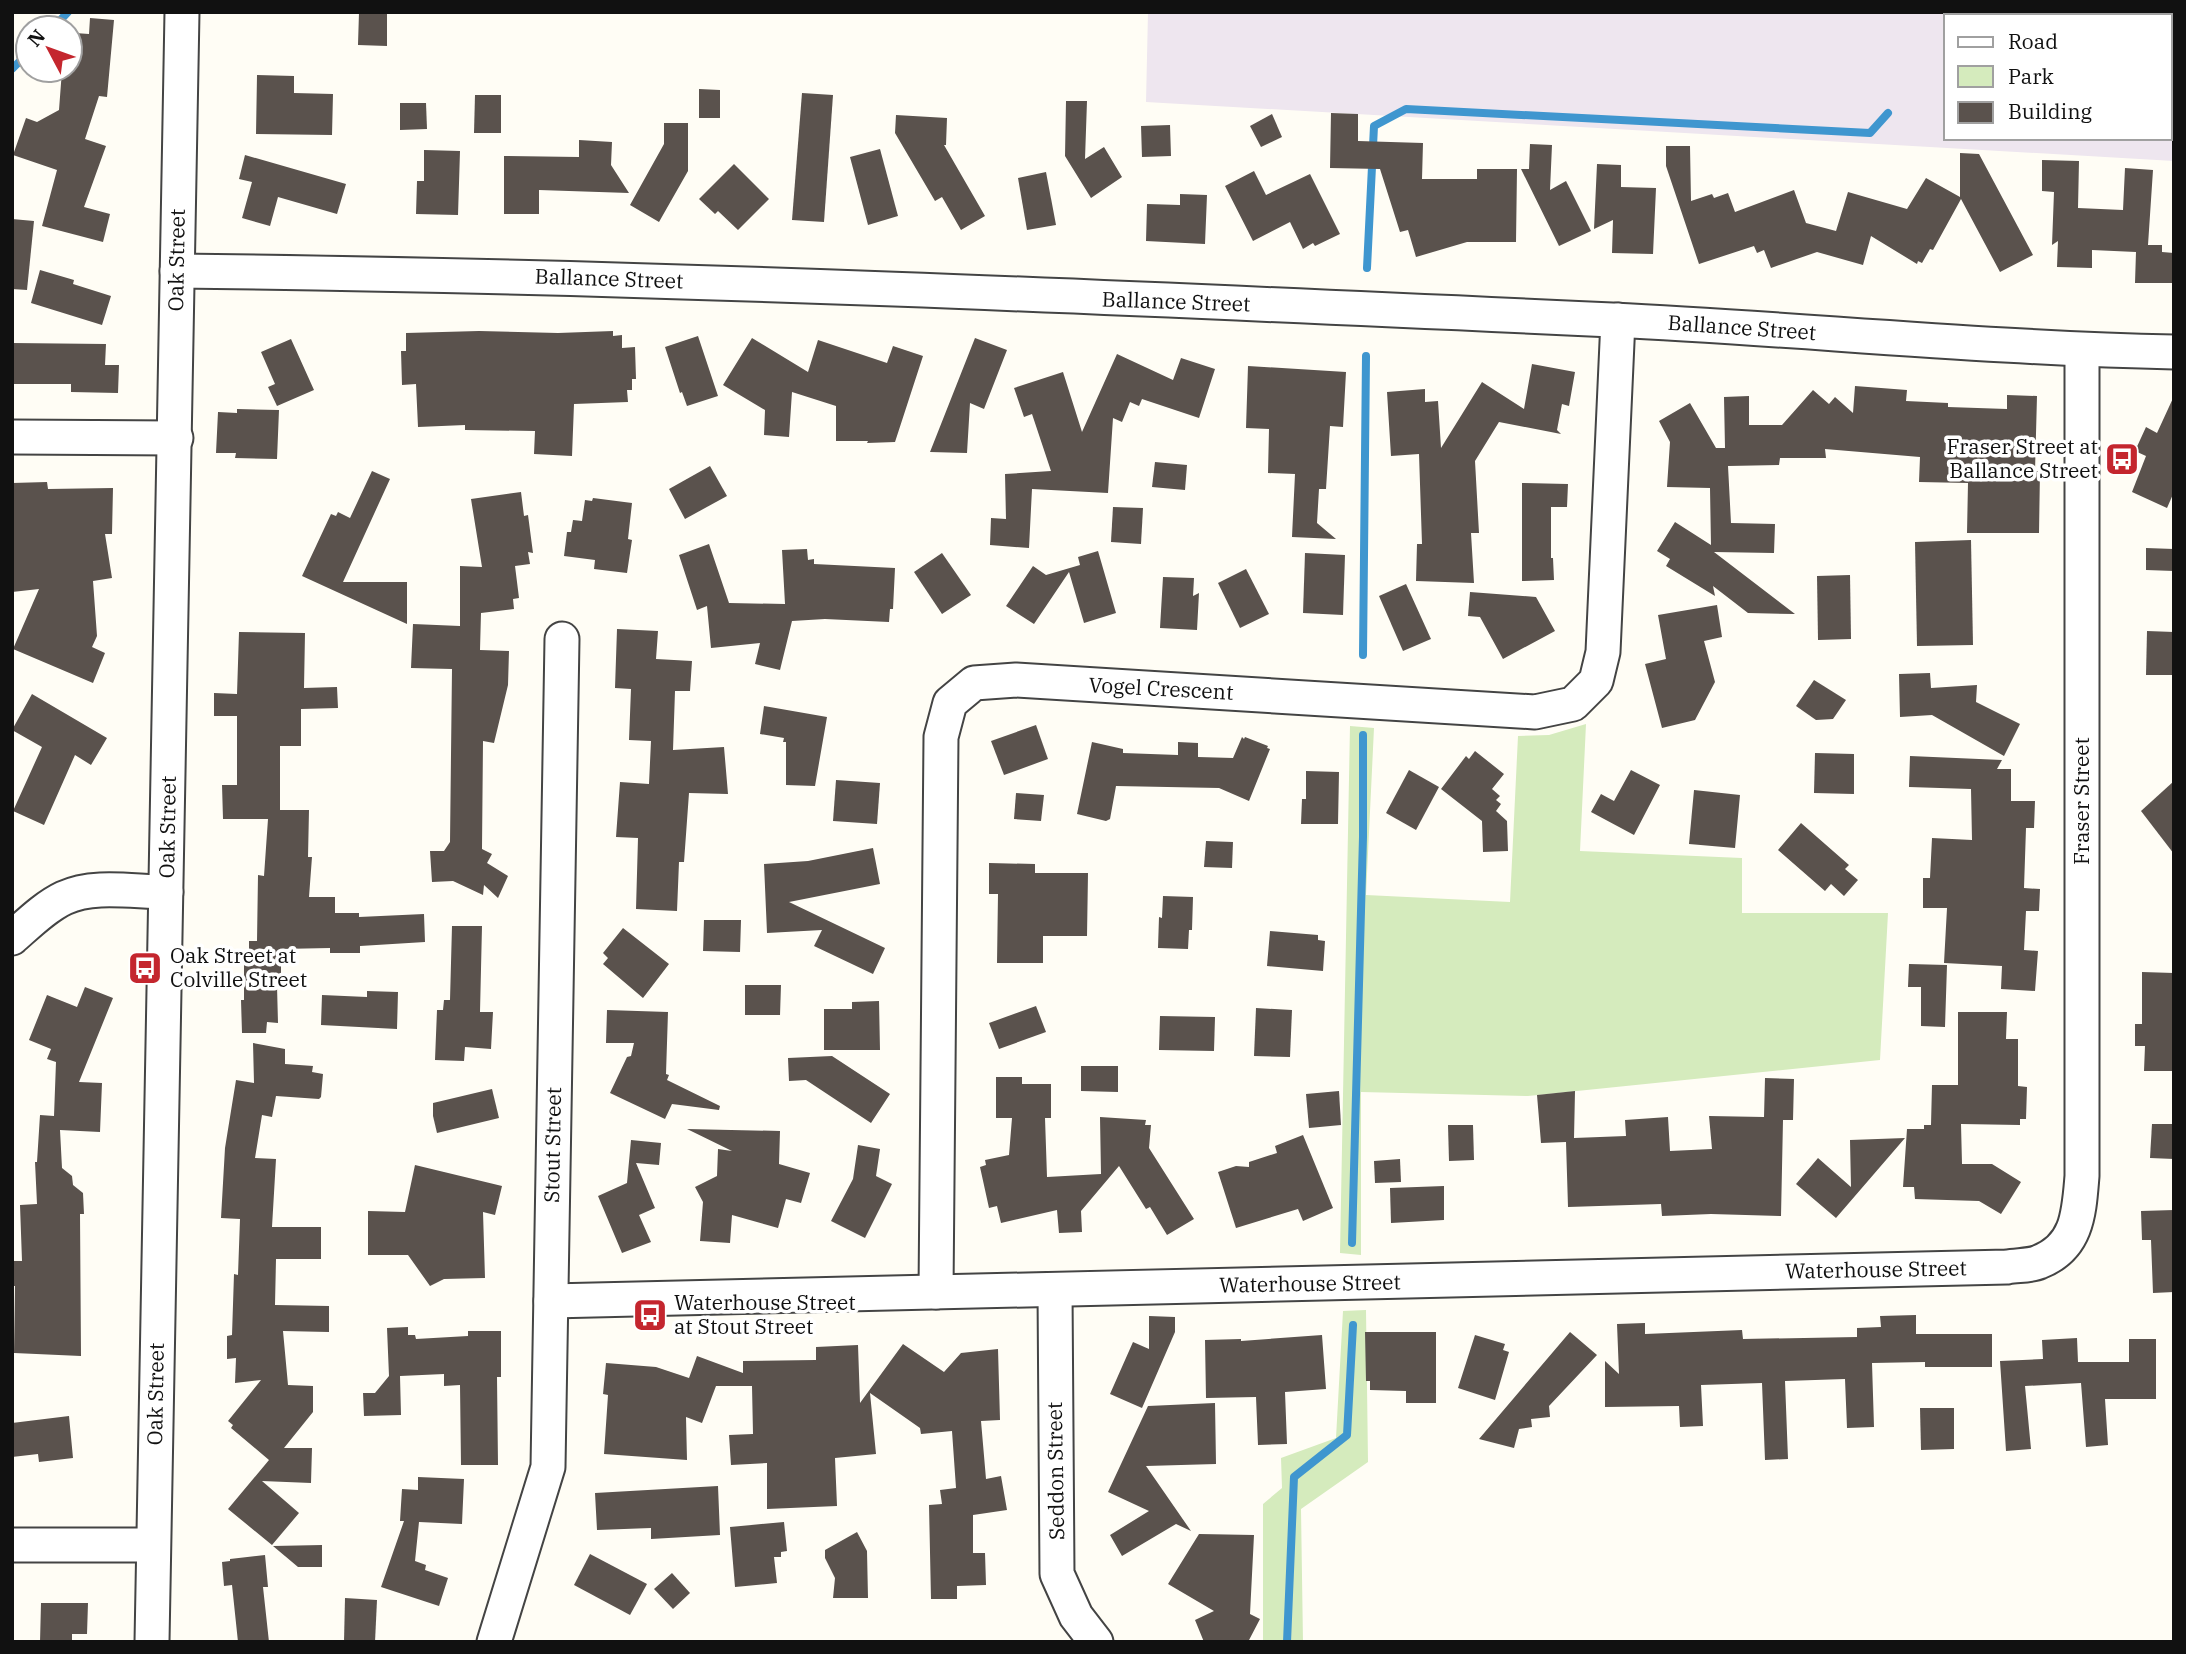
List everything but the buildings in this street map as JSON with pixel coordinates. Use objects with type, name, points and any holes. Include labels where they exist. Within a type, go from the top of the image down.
[{"type":"street","name":"Oak Street","points":[[152,1642],[182,12]]},
{"type":"street","name":"Ballance Street","points":[[177,271],[611,278],[1618,320],[2082,350],[2174,352]]},
{"type":"street","name":"Vogel Crescent","points":[[936,1292],[941,737],[950,704],[974,683],[1016,680],[1535,712],[1573,704],[1596,681],[1603,652],[1618,320]]},
{"type":"street","name":"Fraser Street","points":[[2064,1248],[2079,1217],[2082,1176],[2082,350]]},
{"type":"street","points":[[12,437],[176,438]]},
{"type":"street","name":"Stout Street","points":[[494,1642],[548,1467],[562,639]]},
{"type":"street","points":[[12,937],[35,917],[64,898],[90,891],[166,892]]},
{"type":"street","name":"Waterhouse Street","points":[[551,1301],[2007,1267],[2038,1263],[2064,1248]]},
{"type":"street","name":"Seddon Street","points":[[1055,1290],[1057,1574],[1076,1616],[1096,1642]]},
{"type":"street","points":[[12,1545],[153,1545]]},
{"type":"shaded area","points":[[1148,12],[2174,12],[2174,161],[1146,102]]},
{"type":"green space","points":[[1586,724],[1580,851],[1742,858],[1742,913],[1888,913],[1880,1060],[1528,1096],[1361,1092],[1361,1255],[1340,1253],[1350,726],[1374,728],[1366,895],[1510,902],[1518,736],[1549,735]]},
{"type":"green space","points":[[1366,1310],[1368,1462],[1301,1509],[1303,1642],[1263,1642],[1263,1504],[1282,1488],[1281,1458],[1336,1438],[1343,1311]]},
{"type":"waterway","points":[[1367,268],[1374,126],[1406,109],[1870,133],[1888,113]]},
{"type":"waterway","points":[[1363,655],[1366,356]]},
{"type":"waterway","points":[[1352,1243],[1363,837],[1363,735]]},
{"type":"waterway","points":[[1287,1642],[1294,1477],[1347,1435],[1353,1325]]},
{"type":"place","name":"Fraser Street at Ballance Street","points":[[2122,459]]},
{"type":"place","name":"Oak Street at Colville Street","points":[[145,968]]},
{"type":"place","name":"Waterhouse Street at Stout Street","points":[[650,1315]]}]
